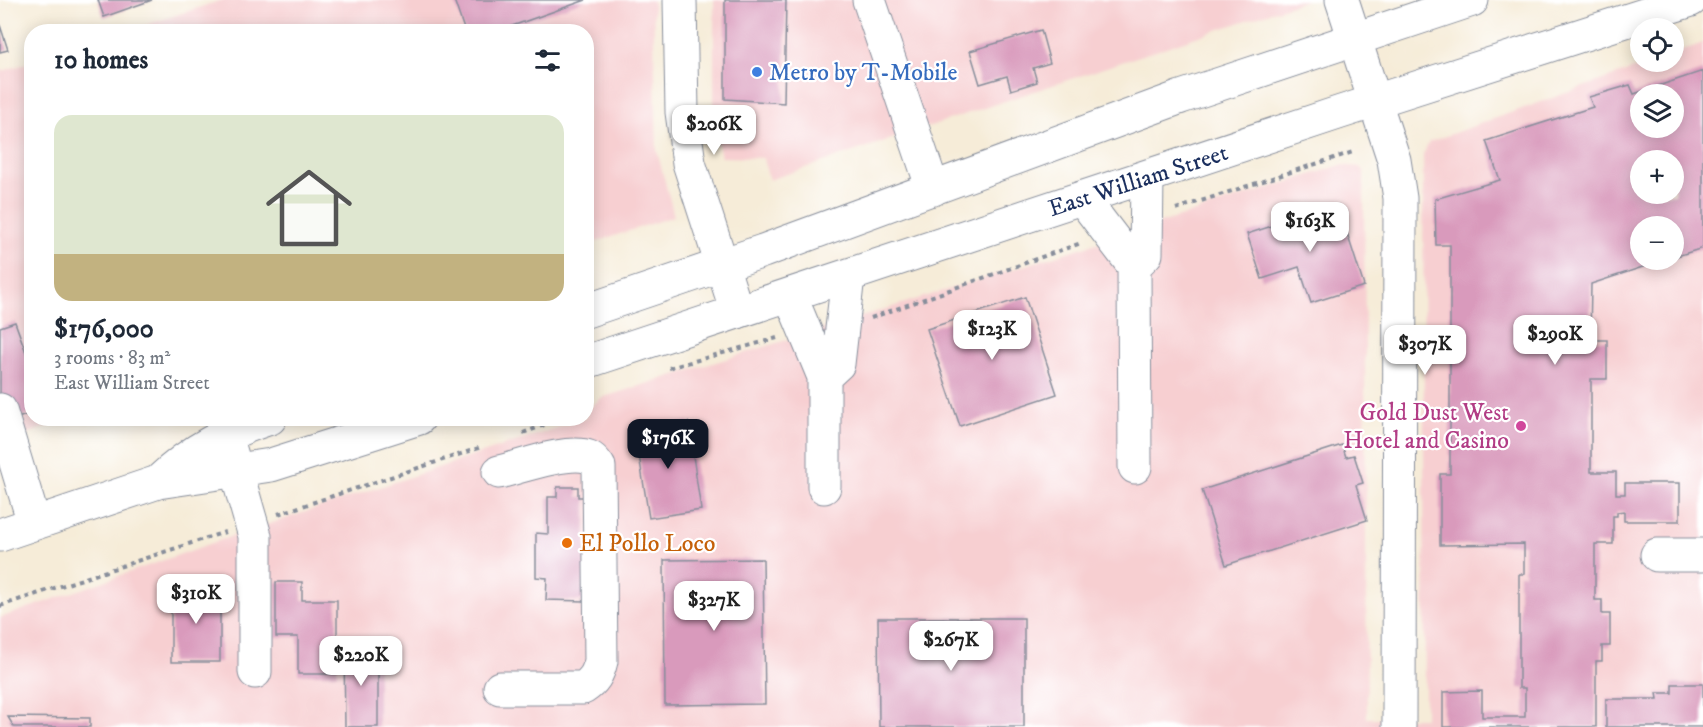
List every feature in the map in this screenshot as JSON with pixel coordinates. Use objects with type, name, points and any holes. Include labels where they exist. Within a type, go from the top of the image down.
[{"type":"main road","points":[[680,0],[682,112],[689,163],[737,312]]},
{"type":"main road","points":[[869,0],[933,189]]},
{"type":"main road","points":[[1342,0],[1394,160],[1400,198],[1399,727]]},
{"type":"main road","points":[[594,308],[721,266],[1181,97],[1472,0]]},
{"type":"main road","name":"East William Street","points":[[594,359],[1376,101],[1691,0]]},
{"type":"main road","points":[[1134,266],[1146,254],[1147,177]]},
{"type":"main road","points":[[1082,198],[1134,266],[1135,467]]},
{"type":"main road","points":[[825,377],[838,364],[848,276]]},
{"type":"main road","points":[[790,294],[825,377],[825,487]]},
{"type":"main road","points":[[0,410],[34,523]]},
{"type":"main road","points":[[0,535],[158,482],[271,465],[394,426]]},
{"type":"main road","points":[[158,482],[181,460],[215,439],[223,427]]},
{"type":"main road","points":[[223,427],[255,536],[255,672]]},
{"type":"main road","points":[[499,472],[569,455],[582,455],[592,459],[599,467],[602,661],[593,681],[584,688],[500,688]]},
{"type":"main road","points":[[1657,555],[1703,555]]},
{"type":"path","points":[[1146,219],[1353,152]]},
{"type":"path","points":[[842,328],[1109,233]]},
{"type":"path","points":[[667,368],[780,337],[809,340]]},
{"type":"shaded area","points":[[222,0],[653,0],[657,151],[674,216],[594,243],[594,24],[149,24]]},
{"type":"shaded area","points":[[714,0],[1307,0],[769,180],[763,158],[721,157],[716,136],[714,106]]},
{"type":"shaded area","points":[[1703,43],[1703,727],[0,727],[0,618],[215,542],[563,426],[594,426],[594,404],[601,398],[1341,165],[1360,167],[1364,172],[1367,718],[1425,718],[1423,155],[1429,142],[1630,70],[1684,72],[1684,50]]},
{"type":"shaded area","points":[[24,64],[24,426],[50,426],[0,443],[0,72]]},
{"type":"building","points":[[98,0],[152,0],[104,17]]},
{"type":"building","points":[[454,0],[586,0],[518,24],[462,24]]},
{"type":"building","points":[[725,0],[786,0],[784,103],[725,99]]},
{"type":"building","points":[[0,25],[8,50],[0,52]]},
{"type":"building","points":[[1041,30],[1050,63],[1033,68],[1037,82],[1011,90],[1007,76],[980,84],[970,51]]},
{"type":"building","name":"Gold Dust West Hotel and Casino","points":[[1703,71],[1703,248],[1684,254],[1684,216],[1630,216],[1630,270],[1634,270],[1591,284],[1590,340],[1607,340],[1607,379],[1591,379],[1591,472],[1616,472],[1616,494],[1625,494],[1625,483],[1680,483],[1680,521],[1624,521],[1624,511],[1617,512],[1617,516],[1613,516],[1613,544],[1595,544],[1595,600],[1602,600],[1602,614],[1610,614],[1610,646],[1602,646],[1602,661],[1596,661],[1596,727],[1443,727],[1443,692],[1482,691],[1482,717],[1525,717],[1525,688],[1519,688],[1519,574],[1524,574],[1524,544],[1440,545],[1440,474],[1450,474],[1450,245],[1436,245],[1435,199],[1500,180],[1486,141],[1593,107],[1589,97],[1630,85],[1630,138],[1684,138],[1684,84],[1664,84]]},
{"type":"building","points":[[1338,205],[1364,286],[1311,303],[1299,267],[1262,279],[1247,234]]},
{"type":"building","points":[[1025,297],[1057,394],[960,426],[927,329]]},
{"type":"building","points":[[15,322],[24,347],[24,416],[12,420],[0,397],[0,327]]},
{"type":"building","points":[[688,422],[701,510],[649,518],[635,430]]},
{"type":"building","points":[[1342,445],[1346,457],[1354,455],[1363,483],[1356,485],[1367,520],[1226,565],[1202,490]]},
{"type":"building","points":[[557,487],[578,487],[578,497],[586,497],[585,601],[546,600],[547,578],[536,577],[536,533],[548,534],[548,497],[557,497]]},
{"type":"building","points":[[763,559],[765,704],[665,705],[664,560]]},
{"type":"building","points":[[276,582],[302,582],[302,600],[337,600],[337,674],[298,674],[298,637],[276,637]]},
{"type":"building","points":[[171,588],[220,588],[220,662],[171,662]]},
{"type":"building","points":[[878,618],[1024,618],[1024,727],[879,727]]},
{"type":"building","points":[[344,647],[378,647],[378,727],[345,727]]},
{"type":"building","points":[[1672,684],[1703,684],[1703,727],[1606,727],[1606,699],[1658,699],[1657,693],[1672,693]]},
{"type":"building","points":[[8,717],[90,718],[90,727],[14,727]]},
{"type":"place","name":"Metro by T-Mobile","points":[[757,72]]},
{"type":"place","name":"Gold Dust West Hotel and Casino","points":[[1521,426]]},
{"type":"place","name":"El Pollo Loco","points":[[567,543]]}]
